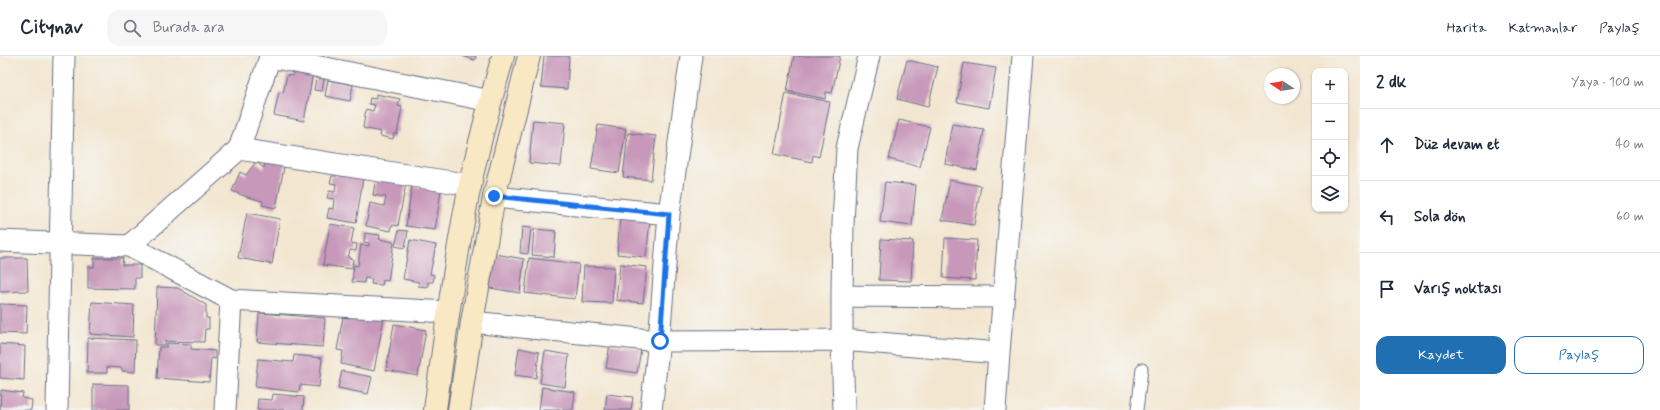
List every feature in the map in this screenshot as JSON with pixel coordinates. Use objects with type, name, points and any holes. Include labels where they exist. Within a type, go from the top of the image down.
[{"type":"main road","points":[[435,410],[448,312],[470,185],[503,56]]},
{"type":"main road","points":[[459,410],[472,322],[494,196],[529,56]]},
{"type":"street","points":[[57,410],[64,56]]},
{"type":"street","points":[[651,410],[660,341],[669,214],[691,56]]},
{"type":"street","points":[[844,410],[842,296],[843,224],[847,148],[869,56]]},
{"type":"street","points":[[995,410],[1023,56]]},
{"type":"street","points":[[129,246],[239,149],[271,57],[491,101]]},
{"type":"street","points":[[239,149],[470,185]]},
{"type":"street","points":[[494,196],[669,214]]},
{"type":"street","points":[[0,241],[61,245],[129,246],[231,300],[448,312]]},
{"type":"street","points":[[842,296],[1003,297]]},
{"type":"street","points":[[225,410],[231,300]]},
{"type":"street","points":[[472,322],[660,341],[842,340],[999,353]]},
{"type":"lane","points":[[1138,410],[1142,369]]},
{"type":"building","points":[[462,56],[476,56],[475,60]]},
{"type":"building","points":[[544,56],[569,56],[567,89],[541,87]]},
{"type":"building","points":[[794,56],[840,56],[832,93],[826,92],[825,99],[787,91]]},
{"type":"building","points":[[907,60],[938,67],[928,107],[897,99]]},
{"type":"building","points":[[964,63],[996,68],[989,108],[957,102]]},
{"type":"building","points":[[294,70],[313,73],[304,121],[274,115],[279,92],[283,93],[287,75],[293,76]]},
{"type":"building","points":[[317,71],[325,73],[322,91],[314,90]]},
{"type":"building","points":[[328,80],[353,85],[350,101],[325,96]]},
{"type":"building","points":[[786,93],[830,102],[819,157],[813,155],[812,162],[774,154]]},
{"type":"building","points":[[376,94],[400,99],[398,106],[402,107],[397,134],[394,133],[393,139],[380,136],[381,132],[363,128],[366,109],[373,111],[375,105],[369,104],[370,98],[376,99]]},
{"type":"building","points":[[533,120],[565,123],[561,166],[529,163]]},
{"type":"building","points":[[899,120],[930,127],[920,167],[889,159]]},
{"type":"building","points":[[952,124],[984,130],[977,170],[945,164]]},
{"type":"building","points":[[598,125],[626,129],[619,173],[591,169]]},
{"type":"building","points":[[628,133],[656,136],[651,180],[623,177]]},
{"type":"building","points":[[266,158],[285,162],[276,208],[262,205],[263,201],[232,191],[240,172],[246,175],[256,162],[264,168]]},
{"type":"building","points":[[338,168],[364,172],[356,223],[327,218],[329,208],[333,209],[334,199],[327,198],[329,191],[335,192],[336,184],[330,183],[332,176],[337,176]]},
{"type":"building","points":[[376,178],[406,183],[398,226],[392,225],[391,231],[366,226],[370,203],[384,206],[386,197],[373,195]]},
{"type":"building","points":[[950,180],[981,186],[974,225],[942,220]]},
{"type":"building","points":[[885,182],[916,185],[912,226],[880,222]]},
{"type":"building","points":[[412,186],[441,190],[435,230],[406,226]]},
{"type":"building","points":[[247,213],[280,219],[272,264],[238,258]]},
{"type":"building","points":[[620,218],[650,221],[646,257],[617,254]]},
{"type":"building","points":[[330,224],[354,228],[351,243],[357,244],[356,251],[350,250],[348,258],[353,259],[352,269],[323,265]]},
{"type":"building","points":[[522,227],[531,228],[528,254],[520,253]]},
{"type":"building","points":[[534,229],[556,231],[554,257],[532,255]]},
{"type":"building","points":[[399,230],[408,231],[405,248],[395,246]]},
{"type":"building","points":[[365,233],[380,235],[379,239],[394,242],[388,281],[383,280],[382,285],[371,284],[372,279],[365,278],[364,283],[352,282],[354,265],[358,266],[361,245],[369,246],[369,243],[364,242]]},
{"type":"building","points":[[945,238],[977,240],[975,280],[943,278]]},
{"type":"building","points":[[881,239],[913,241],[911,281],[879,280]]},
{"type":"building","points":[[410,240],[436,245],[430,274],[434,275],[433,282],[428,282],[428,287],[418,286],[419,282],[403,279]]},
{"type":"building","points":[[495,254],[524,259],[520,293],[490,288]]},
{"type":"building","points":[[0,258],[27,258],[28,291],[0,292]]},
{"type":"building","points":[[94,258],[123,258],[122,265],[140,265],[140,278],[135,278],[135,289],[88,288],[88,267],[94,267]]},
{"type":"building","points":[[529,258],[579,264],[575,299],[525,293]]},
{"type":"building","points":[[620,264],[647,267],[643,303],[616,300]]},
{"type":"building","points":[[584,266],[614,267],[612,303],[582,302]]},
{"type":"building","points":[[157,287],[178,288],[206,305],[206,318],[209,318],[209,329],[205,329],[204,342],[165,341],[165,345],[155,345]]},
{"type":"building","points":[[92,302],[134,305],[133,337],[90,334]]},
{"type":"building","points":[[0,304],[27,305],[26,334],[0,333]]},
{"type":"building","points":[[351,311],[384,317],[374,371],[341,364],[343,351],[337,350],[343,317],[349,318]]},
{"type":"building","points":[[259,313],[325,318],[323,347],[257,342]]},
{"type":"building","points":[[394,324],[426,330],[418,376],[386,370]]},
{"type":"building","points":[[88,338],[136,340],[135,372],[122,371],[122,368],[107,367],[107,373],[87,373]]},
{"type":"building","points":[[167,343],[191,344],[191,349],[215,351],[215,359],[211,358],[209,382],[157,378],[159,347],[167,347]]},
{"type":"building","points":[[0,344],[25,346],[24,380],[0,378]]},
{"type":"building","points":[[610,344],[641,349],[637,373],[606,368]]},
{"type":"building","points":[[519,348],[539,352],[536,378],[515,375]]},
{"type":"building","points":[[545,351],[569,355],[565,387],[540,383]]},
{"type":"building","points":[[294,355],[322,358],[319,387],[300,385],[299,392],[255,387],[258,359],[293,362]]},
{"type":"building","points":[[342,371],[372,377],[368,394],[338,388]]},
{"type":"building","points":[[93,384],[129,385],[129,410],[93,410]]},
{"type":"building","points":[[542,387],[575,392],[573,410],[539,410]]},
{"type":"building","points":[[1,390],[23,393],[22,398],[32,400],[31,410],[0,410]]},
{"type":"building","points":[[273,394],[304,397],[303,410],[257,410],[258,399],[272,400]]},
{"type":"building","points":[[607,394],[633,397],[631,410],[605,410]]},
{"type":"route","points":[[494,196],[669,214],[660,341]]}]
